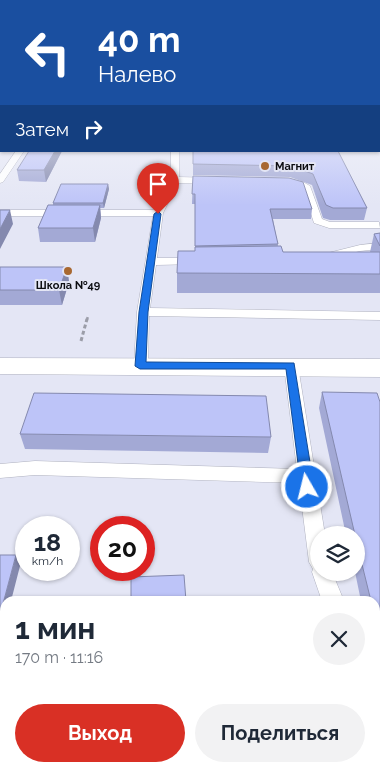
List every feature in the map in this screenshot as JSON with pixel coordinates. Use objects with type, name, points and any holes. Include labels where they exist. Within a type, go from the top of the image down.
[{"type":"street","points":[[0,366],[291,366],[380,368]]},
{"type":"lane","points":[[0,180],[19,152]]},
{"type":"lane","points":[[140,366],[143,312],[150,262],[158,214],[175,180],[175,152]]},
{"type":"lane","points":[[175,180],[222,181]]},
{"type":"lane","points":[[279,182],[300,184],[307,188],[318,221],[329,225],[379,225]]},
{"type":"lane","points":[[0,213],[158,214]]},
{"type":"lane","points":[[319,257],[380,246]]},
{"type":"lane","points":[[150,262],[210,261]]},
{"type":"lane","points":[[143,312],[380,316]]},
{"type":"lane","points":[[291,366],[314,526]]},
{"type":"lane","points":[[0,471],[35,468],[306,476]]},
{"type":"lane","points":[[325,581],[331,596]]},
{"type":"path","points":[[81,341],[88,316]]},
{"type":"building","points":[[28,152],[54,152],[44,170],[17,170]]},
{"type":"building","points":[[193,152],[339,152],[367,208],[333,208],[326,205],[313,174],[291,166],[193,164]]},
{"type":"building","points":[[193,176],[289,178],[303,182],[312,209],[270,209],[278,244],[195,246],[195,194],[192,194]]},
{"type":"building","points":[[61,184],[108,184],[103,203],[53,203]]},
{"type":"building","points":[[48,205],[100,205],[93,228],[38,228]]},
{"type":"building","points":[[0,210],[10,210],[0,229]]},
{"type":"building","points":[[380,233],[380,246],[374,234]]},
{"type":"building","points":[[281,246],[283,252],[380,252],[380,274],[177,273],[178,251],[195,251],[195,247]]},
{"type":"building","points":[[0,267],[67,267],[59,290],[0,290]]},
{"type":"building","points":[[322,392],[377,393],[380,402],[380,596],[370,596],[365,577],[365,526],[353,526]]},
{"type":"building","points":[[34,393],[266,396],[271,437],[20,434]]},
{"type":"building","points":[[0,555],[15,555],[15,559],[5,596],[0,596]]},
{"type":"building","points":[[184,575],[186,596],[131,596],[131,581],[155,581],[155,576]]},
{"type":"place","name":"Магнит","points":[[265,166]]},
{"type":"place","name":"Школа №49","points":[[68,271]]},
{"type":"route","points":[[158,214],[143,312],[140,366],[291,366],[307,487]]}]
